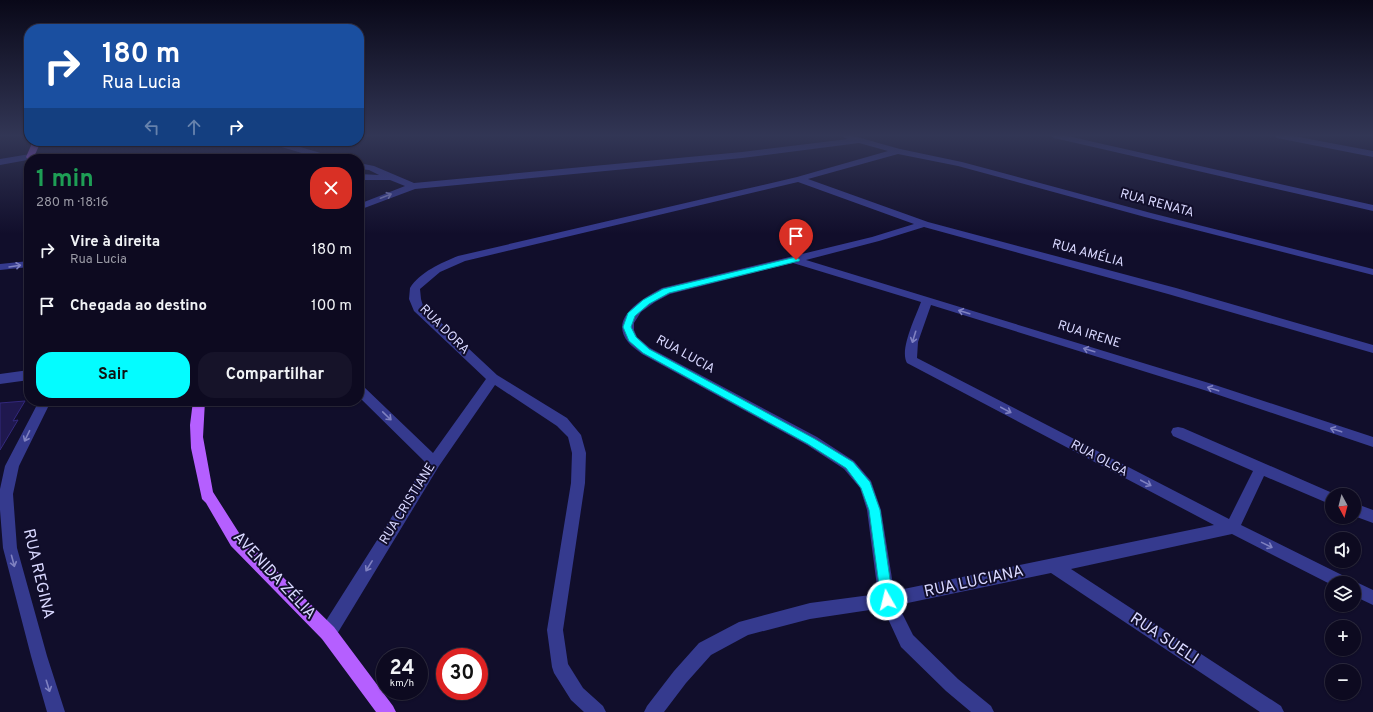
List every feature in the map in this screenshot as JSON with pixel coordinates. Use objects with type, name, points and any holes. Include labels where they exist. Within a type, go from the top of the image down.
[{"type":"main road","name":"AVENIDA ZÉLIA","points":[[198,406],[196,417],[198,457],[207,495],[211,499],[236,541],[328,633],[387,712]]},
{"type":"street","points":[[372,168],[413,186]]},
{"type":"street","points":[[364,205],[413,186],[602,168]]},
{"type":"street","name":"RUA DORA","points":[[597,712],[577,694],[560,667],[555,630],[578,483],[579,453],[574,435],[562,422],[493,378],[418,308],[415,299],[415,288],[437,269],[462,258],[799,179],[837,168]]},
{"type":"street","name":"RUA RENATA","points":[[975,168],[1148,215],[1373,272]]},
{"type":"street","points":[[1199,168],[1373,208]]},
{"type":"street","points":[[364,177],[397,179]]},
{"type":"street","name":"RUA AMÉLIA","points":[[799,179],[924,224],[1164,289],[1373,349]]},
{"type":"street","name":"RUA LUCIA","points":[[887,600],[874,510],[866,486],[849,465],[812,441],[646,351],[632,338],[627,327],[631,315],[646,302],[666,291],[796,260],[924,224]]},
{"type":"street","name":"RUA IRENE","points":[[796,260],[1201,385],[1373,442]]},
{"type":"street","points":[[0,267],[11,268],[24,265]]},
{"type":"street","name":"RUA OLGA","points":[[927,301],[912,342],[911,360],[1232,528],[1329,576]]},
{"type":"street","points":[[0,380],[24,376]]},
{"type":"street","name":"RUA CRISTIANE","points":[[328,633],[434,462],[493,378]]},
{"type":"street","points":[[364,394],[434,462]]},
{"type":"street","name":"RUA REGINA","points":[[42,406],[12,466],[6,494],[10,548],[39,656],[56,712]]},
{"type":"street","points":[[1178,432],[1325,496]]},
{"type":"street","points":[[1232,528],[1261,468]]},
{"type":"street","points":[[1361,512],[1373,518]]},
{"type":"street","name":"RUA LUCIANA","points":[[652,712],[680,677],[705,650],[745,628],[810,611],[887,600],[1232,528]]},
{"type":"street","name":"RUA SUELI","points":[[1054,566],[1274,712]]},
{"type":"street","points":[[1361,592],[1373,598]]},
{"type":"street","points":[[887,600],[907,641],[952,685],[985,712]]},
{"type":"building","points":[[24,401],[13,421],[18,420],[0,450],[0,403]]},
{"type":"route","points":[[796,260],[666,291],[646,302],[631,315],[627,327],[632,338],[646,351],[732,399],[812,441],[849,465],[866,486],[874,510],[887,600]]}]
